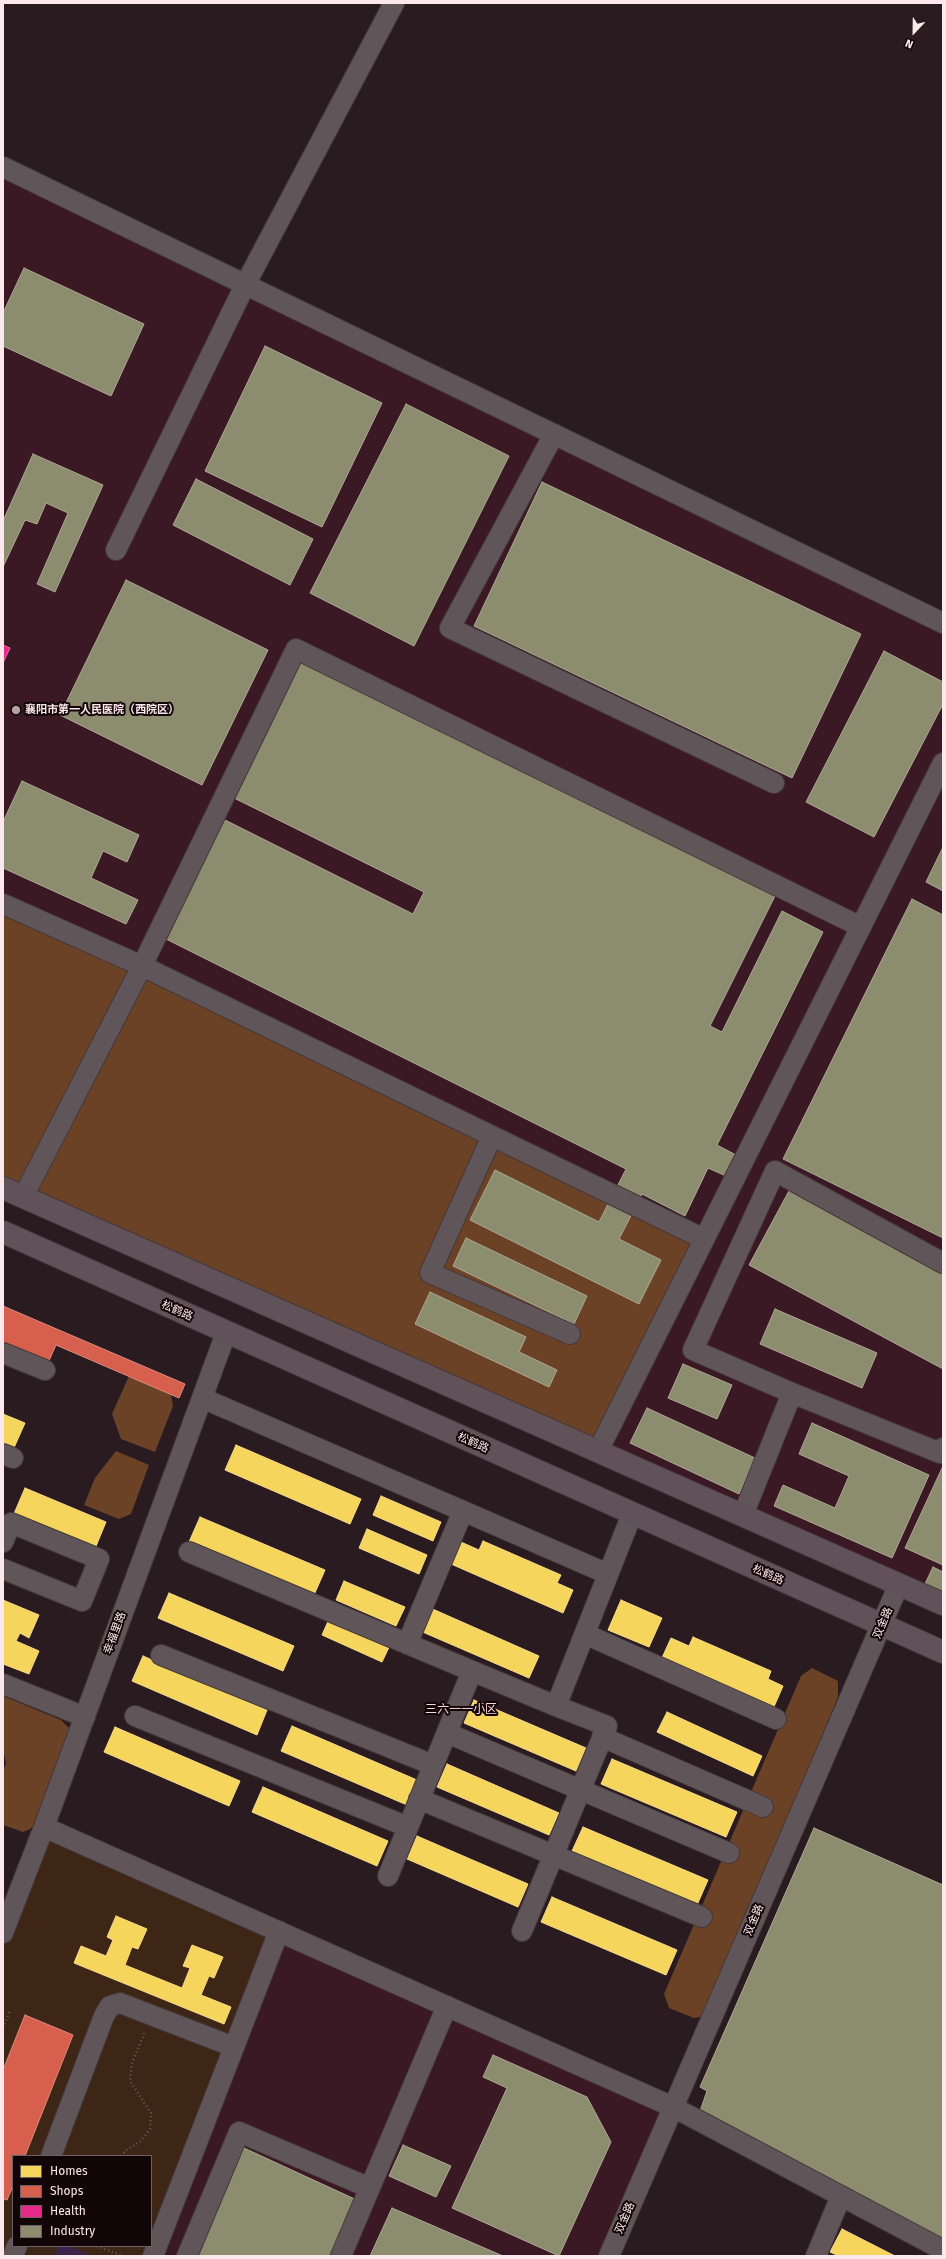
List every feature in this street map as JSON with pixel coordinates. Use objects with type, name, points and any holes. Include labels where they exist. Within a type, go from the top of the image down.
[{"type":"main road","points":[[3,1188],[943,1604]]},
{"type":"main road","name":"松鹤路","points":[[3,1232],[226,1333],[943,1652]]},
{"type":"street","points":[[116,550],[245,285],[394,3]]},
{"type":"street","points":[[3,167],[943,623]]},
{"type":"street","points":[[554,434],[450,628],[774,784]]},
{"type":"street","points":[[23,1197],[142,966],[296,649],[861,927]]},
{"type":"street","points":[[598,1451],[943,763]]},
{"type":"street","points":[[3,904],[142,966],[704,1239]]},
{"type":"street","points":[[492,1136],[430,1273],[570,1334]]},
{"type":"street","points":[[943,1263],[775,1171],[694,1350],[792,1394],[940,1453],[943,1448]]},
{"type":"street","name":"幸福里路","points":[[3,1933],[44,1827],[226,1333]]},
{"type":"street","points":[[3,1353],[45,1370]]},
{"type":"street","points":[[743,1515],[792,1394]]},
{"type":"street","points":[[202,1398],[608,1574]]},
{"type":"street","points":[[407,1644],[463,1511]]},
{"type":"street","points":[[556,1706],[632,1514]]},
{"type":"street","points":[[3,1542],[11,1523],[99,1559],[82,1601],[3,1569]]},
{"type":"street","points":[[189,1552],[607,1726],[522,1931]]},
{"type":"street","name":"双金路","points":[[609,2256],[899,1584]]},
{"type":"street","points":[[584,1634],[776,1719]]},
{"type":"street","points":[[161,1655],[433,1766]]},
{"type":"street","points":[[388,1876],[472,1671]]},
{"type":"street","points":[[3,1684],[85,1716]]},
{"type":"street","points":[[135,1716],[408,1827]]},
{"type":"street","points":[[447,1733],[729,1853]]},
{"type":"street","points":[[602,1737],[763,1807]]},
{"type":"street","points":[[420,1799],[553,1856],[702,1917]]},
{"type":"street","points":[[44,1827],[673,2107],[943,2250]]},
{"type":"street","points":[[152,2256],[279,1931]]},
{"type":"street","points":[[51,2155],[104,2016],[110,2006],[120,2003],[234,2047]]},
{"type":"street","points":[[341,2256],[447,2006]]},
{"type":"street","points":[[187,2256],[239,2132],[370,2188]]},
{"type":"street","points":[[816,2256],[841,2196]]},
{"type":"path","points":[[3,2028],[10,2010]]},
{"type":"path","points":[[122,2155],[125,2151],[141,2141],[150,2129],[151,2112],[130,2081],[132,2063],[152,2015]]},
{"type":"path","points":[[100,2247],[123,2256]]},
{"type":"shaded area","points":[[3,167],[943,623],[943,1604],[3,1188]]},
{"type":"shaded area","points":[[3,904],[704,1239],[598,1451],[3,1188]]},
{"type":"shaded area","points":[[129,1376],[171,1394],[173,1406],[155,1452],[121,1439],[112,1414]]},
{"type":"shaded area","points":[[116,1451],[149,1465],[131,1514],[119,1519],[84,1505],[95,1478]]},
{"type":"shaded area","points":[[812,1668],[838,1681],[838,1697],[706,2016],[694,2018],[669,2008],[664,1994],[801,1676]]},
{"type":"shaded area","points":[[3,1696],[61,1720],[69,1728],[35,1824],[30,1829],[23,1832],[3,1825],[3,1772],[6,1763],[3,1750]]},
{"type":"shaded area","points":[[44,1827],[279,1931],[153,2256],[3,2256],[3,1933]]},
{"type":"shaded area","points":[[279,1931],[673,2107],[609,2256],[153,2256]]},
{"type":"shaded area","points":[[59,2247],[72,2247],[92,2256],[55,2256]]},
{"type":"building: Homes","points":[[3,1414],[25,1423],[13,1450],[3,1445]]},
{"type":"building: Homes","points":[[236,1445],[361,1499],[350,1524],[225,1470]]},
{"type":"building: Homes","points":[[25,1488],[106,1522],[94,1551],[13,1516]]},
{"type":"building: Homes","points":[[381,1496],[441,1522],[433,1541],[373,1515]]},
{"type":"building: Homes","points":[[200,1517],[325,1570],[314,1595],[189,1542]]},
{"type":"building: Homes","points":[[367,1529],[427,1555],[419,1574],[359,1548]]},
{"type":"building: Homes","points":[[483,1541],[561,1575],[557,1583],[573,1590],[563,1613],[451,1564],[461,1542],[479,1550]]},
{"type":"building: Homes","points":[[344,1581],[405,1607],[396,1626],[336,1600]]},
{"type":"building: Homes","points":[[169,1593],[294,1646],[283,1671],[158,1618]]},
{"type":"building: Homes","points":[[3,1600],[39,1615],[29,1638],[20,1633],[16,1641],[39,1651],[29,1674],[3,1664]]},
{"type":"building: Homes","points":[[621,1600],[662,1618],[649,1647],[608,1630]]},
{"type":"building: Homes","points":[[428,1607],[539,1656],[529,1678],[418,1630]]},
{"type":"building: Homes","points":[[330,1617],[391,1643],[382,1662],[322,1635]]},
{"type":"building: Homes","points":[[693,1637],[771,1671],[768,1679],[783,1686],[773,1709],[661,1660],[671,1638],[689,1646]]},
{"type":"building: Homes","points":[[143,1656],[267,1710],[257,1735],[132,1681]]},
{"type":"building: Homes","points":[[474,1700],[586,1748],[576,1771],[464,1723]]},
{"type":"building: Homes","points":[[667,1712],[762,1756],[753,1776],[657,1732]]},
{"type":"building: Homes","points":[[292,1726],[417,1780],[407,1805],[281,1751]]},
{"type":"building: Homes","points":[[115,1727],[240,1781],[229,1806],[104,1752]]},
{"type":"building: Homes","points":[[612,1759],[737,1812],[726,1837],[601,1784]]},
{"type":"building: Homes","points":[[447,1764],[559,1813],[549,1835],[437,1787]]},
{"type":"building: Homes","points":[[263,1787],[388,1841],[377,1866],[252,1812]]},
{"type":"building: Homes","points":[[583,1827],[708,1880],[697,1905],[572,1851]]},
{"type":"building: Homes","points":[[417,1836],[528,1884],[518,1907],[407,1859]]},
{"type":"building: Homes","points":[[552,1897],[677,1950],[666,1975],[541,1922]]},
{"type":"building: Homes","points":[[116,1916],[147,1929],[138,1949],[132,1947],[125,1965],[182,1988],[190,1968],[183,1966],[192,1945],[223,1957],[214,1978],[209,1976],[201,1995],[231,2007],[224,2024],[74,1963],[81,1946],[106,1956],[113,1940],[107,1937]]},
{"type":"building: Homes","points":[[842,2229],[895,2256],[839,2256],[830,2252]]},
{"type":"building: Shops","points":[[3,1306],[185,1384],[179,1398],[56,1345],[48,1363],[3,1344]]},
{"type":"building: Shops","points":[[25,2015],[73,2035],[25,2155],[12,2155],[12,2188],[7,2200],[3,2199],[3,2070]]},
{"type":"building: Health","points":[[3,645],[10,648],[3,663]]},
{"type":"building: Industry","points":[[24,268],[144,324],[111,396],[3,346],[3,313]]},
{"type":"building: Industry","points":[[265,346],[382,403],[322,527],[205,471]]},
{"type":"building: Industry","points":[[406,404],[509,456],[414,646],[310,593]]},
{"type":"building: Industry","points":[[33,454],[103,485],[55,592],[37,584],[68,513],[46,503],[37,524],[25,520],[3,567],[3,521]]},
{"type":"building: Industry","points":[[196,479],[313,539],[290,585],[173,525]]},
{"type":"building: Industry","points":[[542,482],[861,634],[792,778],[474,626]]},
{"type":"building: Industry","points":[[126,580],[268,650],[202,785],[60,715]]},
{"type":"building: Industry","points":[[884,651],[943,682],[943,704],[874,837],[806,802]]},
{"type":"building: Industry","points":[[302,661],[775,896],[710,1026],[722,1032],[782,911],[823,932],[717,1145],[736,1155],[726,1176],[708,1168],[685,1216],[642,1194],[619,1239],[661,1260],[639,1304],[470,1220],[495,1170],[599,1222],[626,1169],[166,939],[225,820],[413,914],[424,892],[234,798]]},
{"type":"building: Industry","points":[[22,781],[139,835],[127,862],[103,851],[91,878],[138,900],[126,924],[3,868],[3,822]]},
{"type":"building: Industry","points":[[943,847],[943,891],[926,882]]},
{"type":"building: Industry","points":[[912,899],[943,915],[943,1238],[783,1159]]},
{"type":"building: Industry","points":[[790,1189],[943,1271],[943,1369],[749,1265]]},
{"type":"building: Industry","points":[[466,1238],[587,1296],[574,1324],[453,1266]]},
{"type":"building: Industry","points":[[430,1292],[526,1337],[519,1352],[557,1370],[549,1387],[415,1324]]},
{"type":"building: Industry","points":[[775,1309],[877,1353],[862,1388],[760,1344]]},
{"type":"building: Industry","points":[[683,1364],[732,1385],[717,1419],[668,1398]]},
{"type":"building: Industry","points":[[647,1408],[755,1458],[739,1494],[630,1443]]},
{"type":"building: Industry","points":[[812,1423],[929,1475],[892,1558],[774,1506],[783,1485],[835,1508],[849,1476],[799,1454]]},
{"type":"building: Industry","points":[[943,1466],[943,1565],[905,1548]]},
{"type":"building: Industry","points":[[933,1567],[943,1572],[943,1595],[924,1586]]},
{"type":"building: Industry","points":[[814,1828],[943,1885],[943,2244],[699,2114],[707,2091],[700,2087]]},
{"type":"building: Industry","points":[[493,2055],[587,2097],[611,2142],[559,2256],[452,2208],[507,2088],[483,2077]]},
{"type":"building: Industry","points":[[403,2145],[451,2166],[436,2197],[389,2176]]},
{"type":"building: Industry","points":[[244,2148],[359,2201],[333,2256],[195,2256]]},
{"type":"building: Industry","points":[[392,2208],[503,2256],[370,2256]]},
{"type":"place","name":"襄阳市第一人民医院（西院区）","points":[[16,710]]},
{"type":"district","name":"三六一一小区","points":[[461,1710]]}]
